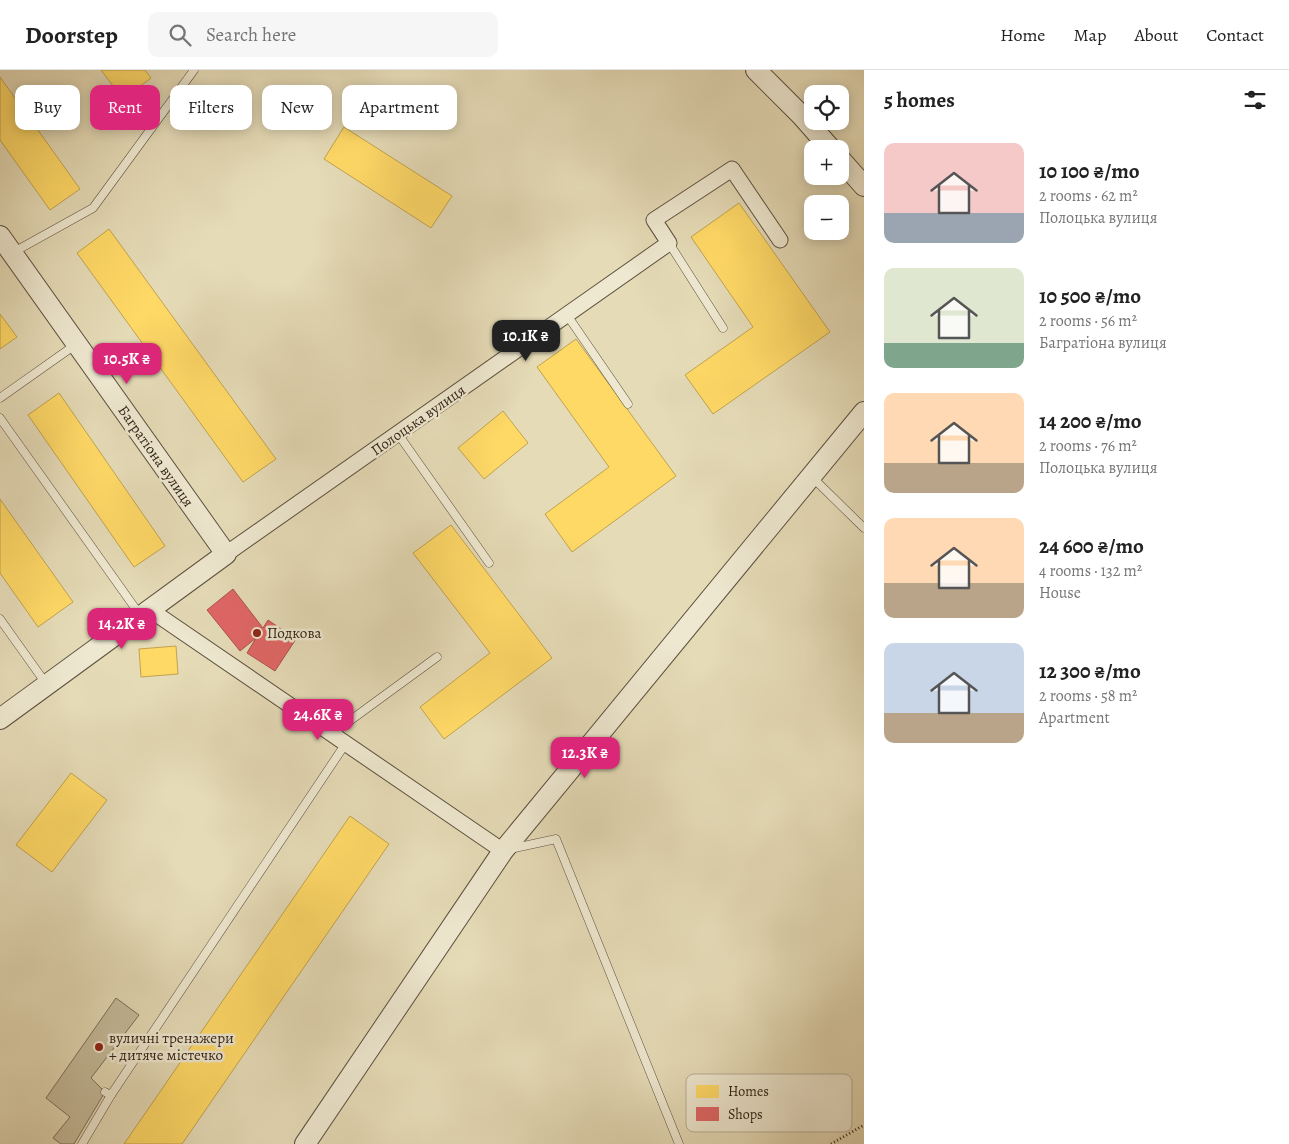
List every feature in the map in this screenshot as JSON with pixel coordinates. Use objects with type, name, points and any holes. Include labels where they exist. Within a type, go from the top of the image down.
[{"type":"street","points":[[756,70],[802,115],[823,140]]},
{"type":"street","points":[[669,243],[654,220],[732,169],[780,240]]},
{"type":"street","points":[[849,169],[864,186]]},
{"type":"street","name":"Багратіона вулиця","points":[[0,236],[226,554]]},
{"type":"street","name":"Полоцька вулиця","points":[[0,719],[226,554],[669,243]]},
{"type":"street","points":[[305,1144],[503,851],[864,412]]},
{"type":"street","points":[[145,612],[333,733],[503,851]]},
{"type":"lane","points":[[12,253],[93,208],[194,70]]},
{"type":"lane","points":[[669,243],[723,328]]},
{"type":"lane","points":[[567,315],[628,404]]},
{"type":"lane","points":[[0,398],[77,344]]},
{"type":"lane","points":[[0,418],[145,612]]},
{"type":"lane","points":[[398,434],[489,563]]},
{"type":"lane","points":[[811,476],[864,528]]},
{"type":"lane","points":[[0,619],[47,685]]},
{"type":"lane","points":[[333,733],[437,657]]},
{"type":"lane","points":[[82,1144],[108,1093],[346,743]]},
{"type":"lane","points":[[503,851],[556,839],[679,1144]]},
{"type":"path","points":[[852,1132],[864,1125]]},
{"type":"path","points":[[831,1144],[852,1132]]},
{"type":"shaded area","name":"вуличні тренажери + дитяче містечко","points":[[116,998],[139,1015],[91,1078],[105,1092],[74,1144],[61,1144],[53,1138],[70,1117],[46,1098]]},
{"type":"building: Homes","points":[[101,70],[145,70],[151,78],[142,85],[112,85]]},
{"type":"building: Homes","points":[[0,77],[15,98],[15,130],[38,130],[80,189],[50,210],[0,140]]},
{"type":"building: Homes","points":[[342,130],[349,130],[452,196],[431,228],[324,159]]},
{"type":"building: Homes","points":[[739,203],[830,332],[713,414],[685,375],[753,327],[691,237]]},
{"type":"building: Homes","points":[[109,229],[276,459],[243,482],[77,253]]},
{"type":"building: Homes","points":[[0,314],[17,337],[0,349]]},
{"type":"building: Homes","points":[[576,339],[676,476],[572,552],[545,514],[609,467],[537,367]]},
{"type":"building: Homes","points":[[59,393],[165,546],[134,567],[28,415]]},
{"type":"building: Homes","points":[[503,411],[528,443],[484,479],[458,448]]},
{"type":"building: Homes","points":[[0,499],[73,602],[38,627],[0,573]]},
{"type":"building: Homes","points":[[451,525],[552,658],[444,739],[420,707],[490,653],[413,553]]},
{"type":"building: Homes","points":[[176,646],[178,674],[141,677],[139,649]]},
{"type":"building: Homes","points":[[71,773],[107,800],[52,872],[16,845]]},
{"type":"building: Homes","points":[[350,816],[389,844],[182,1144],[124,1144]]},
{"type":"building: Shops","name":"Подкова","points":[[233,589],[263,628],[268,620],[296,639],[275,671],[247,653],[256,638],[240,651],[207,610]]},
{"type":"place","name":"Подкова","points":[[257,633]]},
{"type":"place","name":"вуличні тренажери + дитяче містечко","points":[[99,1047]]}]
